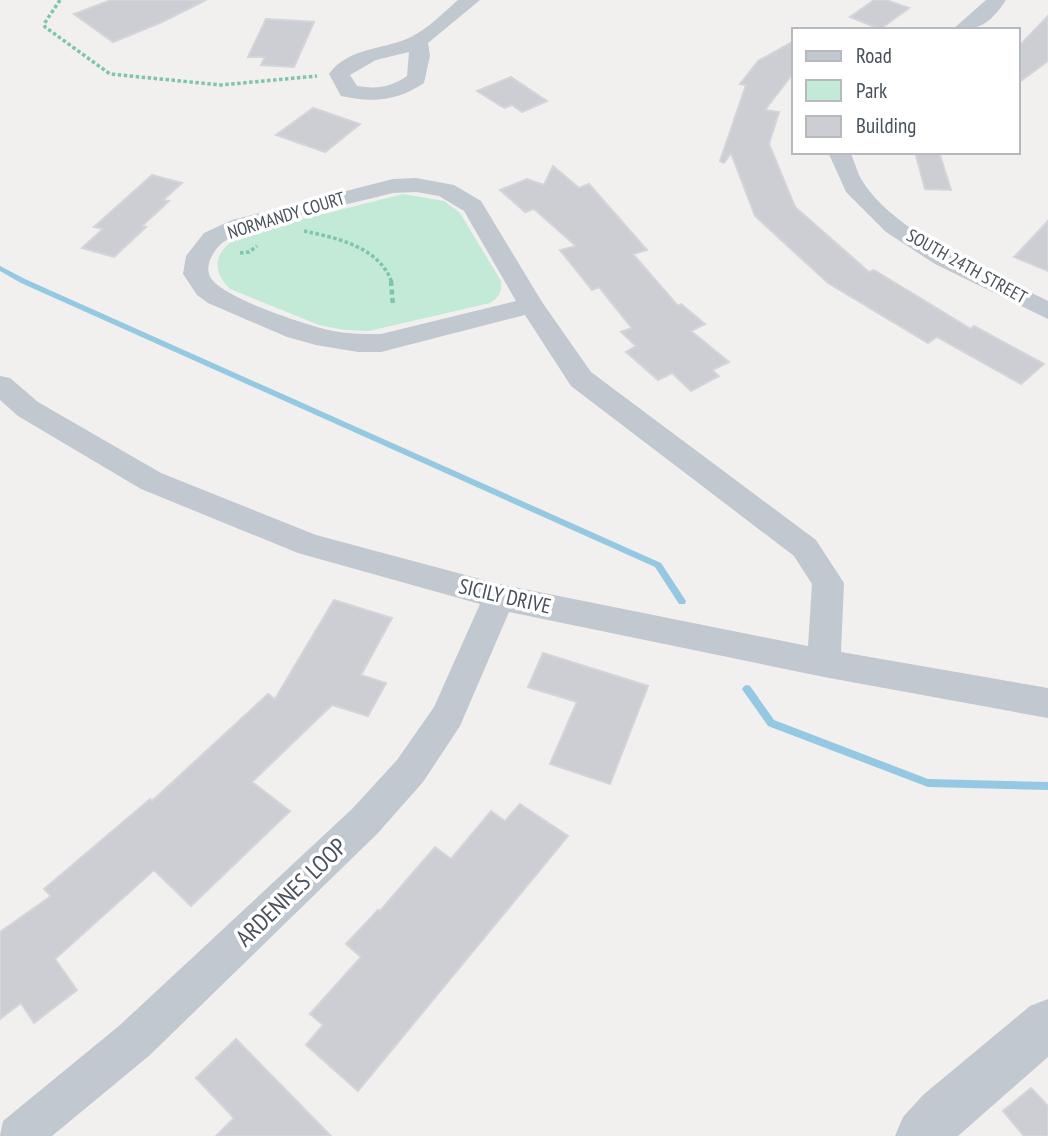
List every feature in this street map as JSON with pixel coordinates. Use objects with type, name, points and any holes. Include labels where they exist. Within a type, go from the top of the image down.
[{"type":"street","points":[[418,41],[420,56],[417,79],[404,89],[378,96],[349,91],[339,74],[349,64],[369,54],[418,41],[470,0]]},
{"type":"street","points":[[965,28],[990,9],[996,0]]},
{"type":"street","name":"SOUTH 24TH STREET","points":[[840,154],[853,185],[884,218],[937,254],[1048,311]]},
{"type":"street","name":"NORMANDY COURT","points":[[531,305],[381,343],[329,342],[217,297],[206,289],[196,274],[198,256],[213,238],[241,225],[393,186],[416,185],[446,190],[473,206],[531,305],[581,379],[804,548],[828,583],[824,663]]},
{"type":"street","name":"SICILY DRIVE","points":[[0,385],[28,409],[151,481],[309,545],[499,597],[824,663],[1048,703]]},
{"type":"street","name":"ARDENNES LOOP","points":[[18,1136],[135,1040],[365,821],[401,781],[448,716],[499,597]]},
{"type":"street","points":[[922,1136],[942,1114],[1048,1024]]},
{"type":"path","points":[[60,0],[44,24],[45,27],[110,74],[220,85],[339,74]]},
{"type":"path","points":[[292,231],[319,234],[373,255],[386,268],[395,283],[393,306]]},
{"type":"path","points":[[206,247],[232,253],[249,252],[267,239]]},
{"type":"green space","points":[[403,194],[444,201],[460,213],[501,281],[496,299],[490,303],[369,331],[344,330],[319,325],[230,289],[219,273],[217,265],[222,251],[244,234]]},
{"type":"building","points":[[111,0],[206,0],[113,42],[74,14]]},
{"type":"building","points":[[874,0],[886,0],[909,8],[881,28],[850,17]]},
{"type":"building","points":[[1048,16],[1048,61],[1020,82],[1020,45]]},
{"type":"building","points":[[266,19],[314,22],[294,67],[261,65],[265,57],[248,57]]},
{"type":"building","points":[[792,42],[792,75],[765,110],[779,112],[769,144],[795,207],[869,272],[874,270],[971,329],[974,326],[1044,364],[1021,384],[937,337],[928,343],[828,283],[755,216],[731,153],[724,163],[720,161],[746,85],[740,84],[758,61]]},
{"type":"building","points":[[511,77],[547,101],[522,112],[512,105],[504,108],[477,91]]},
{"type":"building","points":[[313,108],[360,124],[325,152],[276,135]]},
{"type":"building","points":[[916,154],[940,154],[951,190],[925,189]]},
{"type":"building","points":[[553,166],[579,188],[589,184],[647,250],[633,254],[678,306],[681,304],[705,324],[691,331],[729,362],[712,370],[719,376],[691,391],[672,373],[658,380],[626,352],[636,346],[621,332],[632,328],[599,287],[592,290],[560,250],[576,246],[534,209],[525,212],[500,190],[527,179],[544,185]]},
{"type":"building","points":[[152,175],[182,183],[163,200],[169,201],[142,226],[146,227],[114,257],[82,248],[103,229],[94,227]]},
{"type":"building","points":[[1048,221],[1048,271],[1014,257]]},
{"type":"building","points":[[334,600],[392,618],[361,675],[386,683],[368,716],[332,705],[252,782],[290,811],[191,906],[154,870],[55,959],[77,990],[34,1023],[21,1003],[0,1019],[0,932],[51,896],[44,889],[150,799],[152,801],[268,694],[275,699]]},
{"type":"building","points":[[543,653],[648,686],[610,784],[550,764],[577,702],[528,687]]},
{"type":"building","points":[[520,804],[568,836],[358,1091],[306,1045],[323,1025],[310,1014],[361,957],[346,944],[378,910],[380,911],[435,847],[451,859],[491,811],[505,821]]},
{"type":"building","points":[[236,1039],[331,1136],[216,1136],[234,1118],[196,1078]]},
{"type":"building","points":[[1031,1088],[1048,1106],[1048,1136],[1024,1136],[1003,1111]]},
{"type":"waterway","points":[[0,268],[23,281],[658,565],[682,601]]},
{"type":"waterway","points":[[747,689],[771,723],[928,783],[1048,786]]}]
